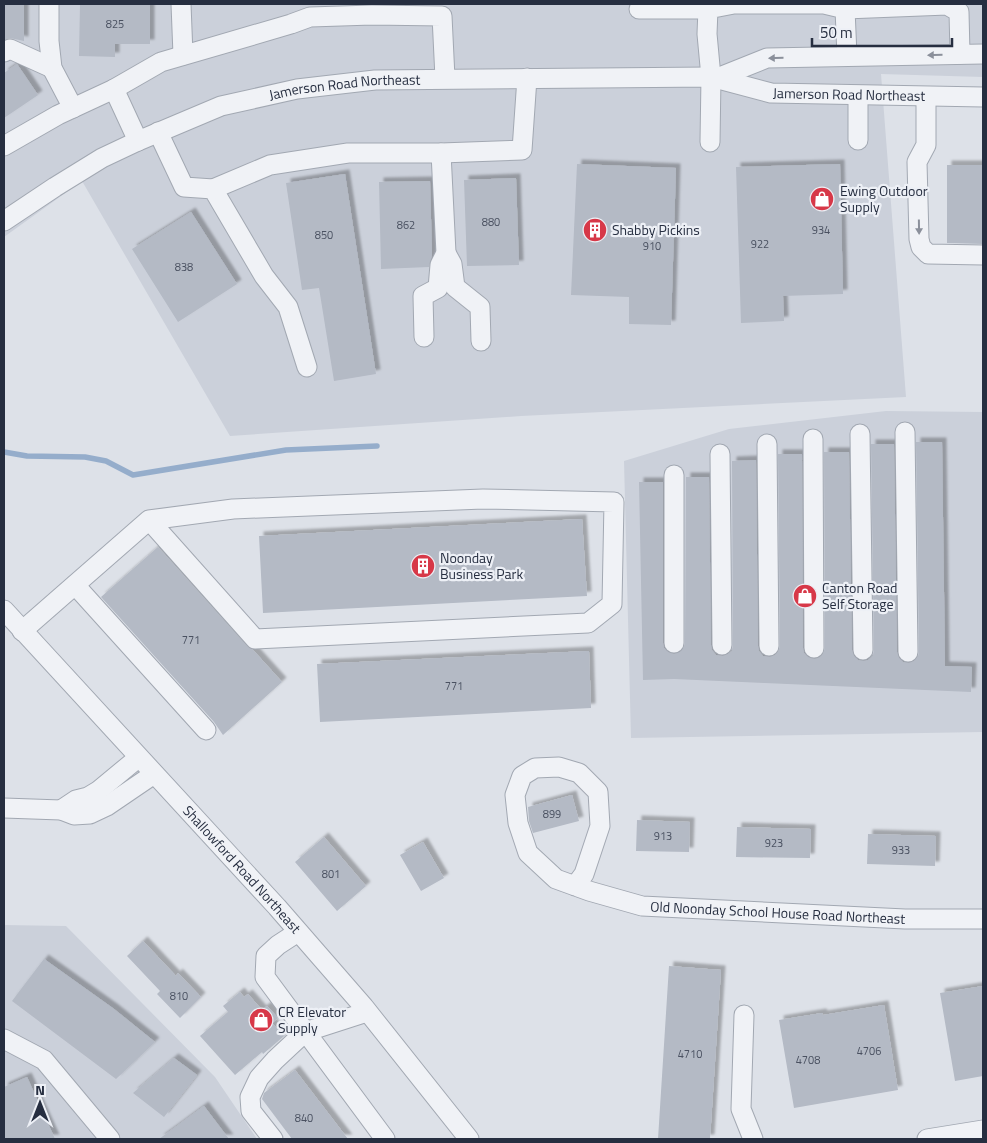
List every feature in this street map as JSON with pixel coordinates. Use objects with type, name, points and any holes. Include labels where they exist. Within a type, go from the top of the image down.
[{"type":"street","points":[[49,4],[49,41],[52,68],[73,108]]},
{"type":"street","points":[[181,4],[183,55]]},
{"type":"street","points":[[639,9],[708,9],[734,4],[824,4],[845,9],[947,5],[959,8],[960,54]]},
{"type":"street","points":[[708,9],[707,34],[714,78],[710,142]]},
{"type":"street","points":[[845,9],[847,56]]},
{"type":"street","points":[[4,146],[73,108],[114,89],[161,62],[291,24],[310,10],[372,15],[442,10],[445,78]]},
{"type":"street","points":[[4,52],[10,49],[52,68]]},
{"type":"street","name":"Jamerson Road Northeast","points":[[714,78],[767,58],[983,54]]},
{"type":"street","name":"Jamerson Road Northeast","points":[[4,221],[102,158],[138,141],[221,106],[297,89],[375,80],[445,78],[714,78],[771,93],[983,97]]},
{"type":"street","points":[[158,132],[184,187],[213,189],[270,165],[348,153],[441,153],[522,150],[527,78]]},
{"type":"street","points":[[114,89],[138,141]]},
{"type":"street","points":[[858,96],[858,140]]},
{"type":"street","points":[[926,97],[926,145],[917,162],[919,239],[921,247],[928,254],[983,255]]},
{"type":"street","points":[[441,153],[446,253],[452,264],[454,287],[480,308],[482,341]]},
{"type":"street","points":[[213,189],[264,276],[288,307],[307,367]]},
{"type":"street","points":[[424,337],[423,296],[438,288],[440,265],[446,253]]},
{"type":"street","points":[[905,432],[908,652]]},
{"type":"street","points":[[860,434],[863,650]]},
{"type":"street","points":[[813,439],[814,648]]},
{"type":"street","points":[[767,444],[769,646]]},
{"type":"street","points":[[720,454],[722,645]]},
{"type":"street","points":[[674,475],[674,643]]},
{"type":"street","points":[[22,631],[149,520],[232,509],[483,499],[614,502],[612,604],[588,623],[255,639],[149,520]]},
{"type":"street","points":[[75,586],[206,730]]},
{"type":"street","name":"Shallowford Road Northeast","points":[[4,610],[298,932],[367,1012],[469,1139]]},
{"type":"street","points":[[61,810],[76,800],[88,797],[98,791],[138,758]]},
{"type":"street","name":"Old Noonday School House Road Northeast","points":[[575,886],[584,874],[600,826],[598,792],[579,772],[559,767],[535,768],[522,776],[515,795],[518,823],[523,838],[528,852],[556,879],[575,886],[642,906],[905,920],[983,920]]},
{"type":"street","points":[[4,808],[61,810],[74,815],[90,814],[107,806],[154,774]]},
{"type":"street","points":[[298,932],[278,945],[266,956],[265,977],[384,1139]]},
{"type":"street","points":[[273,1139],[251,1111],[250,1097],[259,1078],[305,1032],[367,1012]]},
{"type":"street","points":[[744,1015],[741,1109],[753,1139]]},
{"type":"street","points":[[4,1038],[44,1060],[110,1139]]},
{"type":"street","points":[[927,1139],[983,1130]]},
{"type":"shaded area","points":[[4,4],[983,4],[983,77],[881,74],[906,397],[521,416],[230,436],[82,181],[4,237]]},
{"type":"shaded area","name":"Canton Road Self Storage","points":[[886,411],[983,412],[983,732],[631,738],[624,461],[729,429]]},
{"type":"shaded area","points":[[4,925],[66,926],[215,1077],[257,1139],[4,1139]]},
{"type":"building","points":[[4,4],[24,4],[24,41],[10,38],[4,40]]},
{"type":"building","points":[[80,4],[150,4],[150,44],[115,44],[115,57],[79,56]]},
{"type":"building","points":[[17,64],[38,95],[4,118],[4,73]]},
{"type":"building","points":[[577,164],[676,168],[671,325],[629,324],[629,297],[571,295]]},
{"type":"building","points":[[840,164],[843,294],[783,296],[784,321],[741,323],[736,167]]},
{"type":"building","points":[[947,165],[983,165],[983,244],[947,243]]},
{"type":"building","points":[[345,174],[376,374],[334,381],[319,288],[302,290],[286,183]]},
{"type":"building","points":[[516,178],[519,265],[467,266],[464,180]]},
{"type":"building","points":[[430,181],[432,255],[429,267],[381,269],[379,182]]},
{"type":"building","points":[[191,212],[237,284],[178,322],[132,249]]},
{"type":"building","points":[[916,442],[942,442],[945,666],[972,667],[971,692],[674,679],[643,680],[639,482],[663,482],[663,643],[664,648],[668,652],[674,654],[683,649],[685,643],[686,477],[709,477],[711,645],[716,655],[723,656],[732,651],[733,645],[732,461],[756,460],[758,646],[763,656],[770,657],[778,652],[780,646],[778,454],[802,454],[803,648],[804,653],[808,657],[815,659],[823,654],[825,648],[824,452],[849,452],[852,650],[858,660],[868,660],[873,656],[871,444],[894,444],[897,652],[903,662],[909,663],[914,661],[918,657],[919,652]]},
{"type":"building","name":"Noonday Business Park","points":[[582,519],[587,596],[263,613],[259,536]]},
{"type":"building","points":[[158,547],[282,682],[223,735],[214,722],[101,597]]},
{"type":"building","points":[[589,651],[591,708],[320,722],[317,664]]},
{"type":"building","points":[[572,795],[579,821],[533,833],[529,821],[528,807]]},
{"type":"building","points":[[637,820],[690,822],[689,852],[636,851]]},
{"type":"building","points":[[737,827],[811,829],[810,858],[736,857]]},
{"type":"building","points":[[868,834],[936,836],[935,866],[867,864]]},
{"type":"building","points":[[324,837],[366,886],[337,911],[295,862]]},
{"type":"building","points":[[423,842],[444,878],[421,891],[400,855]]},
{"type":"building","points":[[143,941],[176,976],[178,973],[201,997],[180,1018],[157,994],[160,991],[127,956]]},
{"type":"building","points":[[44,959],[114,1009],[155,1042],[116,1079],[12,1001]]},
{"type":"building","points":[[669,966],[721,970],[710,1139],[658,1139]]},
{"type":"building","points":[[983,986],[983,1076],[955,1081],[940,993]]},
{"type":"building","points":[[240,992],[244,997],[248,994],[262,1010],[267,1006],[278,1018],[272,1023],[284,1036],[235,1075],[200,1036],[228,1012],[223,1006]]},
{"type":"building","points":[[884,1005],[898,1090],[794,1108],[779,1020]]},
{"type":"building","points":[[174,1058],[197,1075],[164,1117],[133,1093]]},
{"type":"building","points":[[295,1070],[348,1139],[292,1139],[262,1099],[264,1093]]},
{"type":"building","points":[[27,1077],[55,1139],[4,1139],[4,1087]]},
{"type":"building","points":[[204,1106],[229,1139],[159,1139],[177,1126]]},
{"type":"waterway","points":[[4,452],[27,456],[85,457],[106,461],[133,475],[286,450],[377,446]]},
{"type":"place","name":"Ewing Outdoor Supply","points":[[822,199]]},
{"type":"place","name":"Shabby Pickins","points":[[595,230]]},
{"type":"place","name":"Noonday Business Park","points":[[423,566]]},
{"type":"place","name":"Canton Road Self Storage","points":[[805,596]]},
{"type":"place","name":"CR Elevator Supply","points":[[261,1020]]}]
